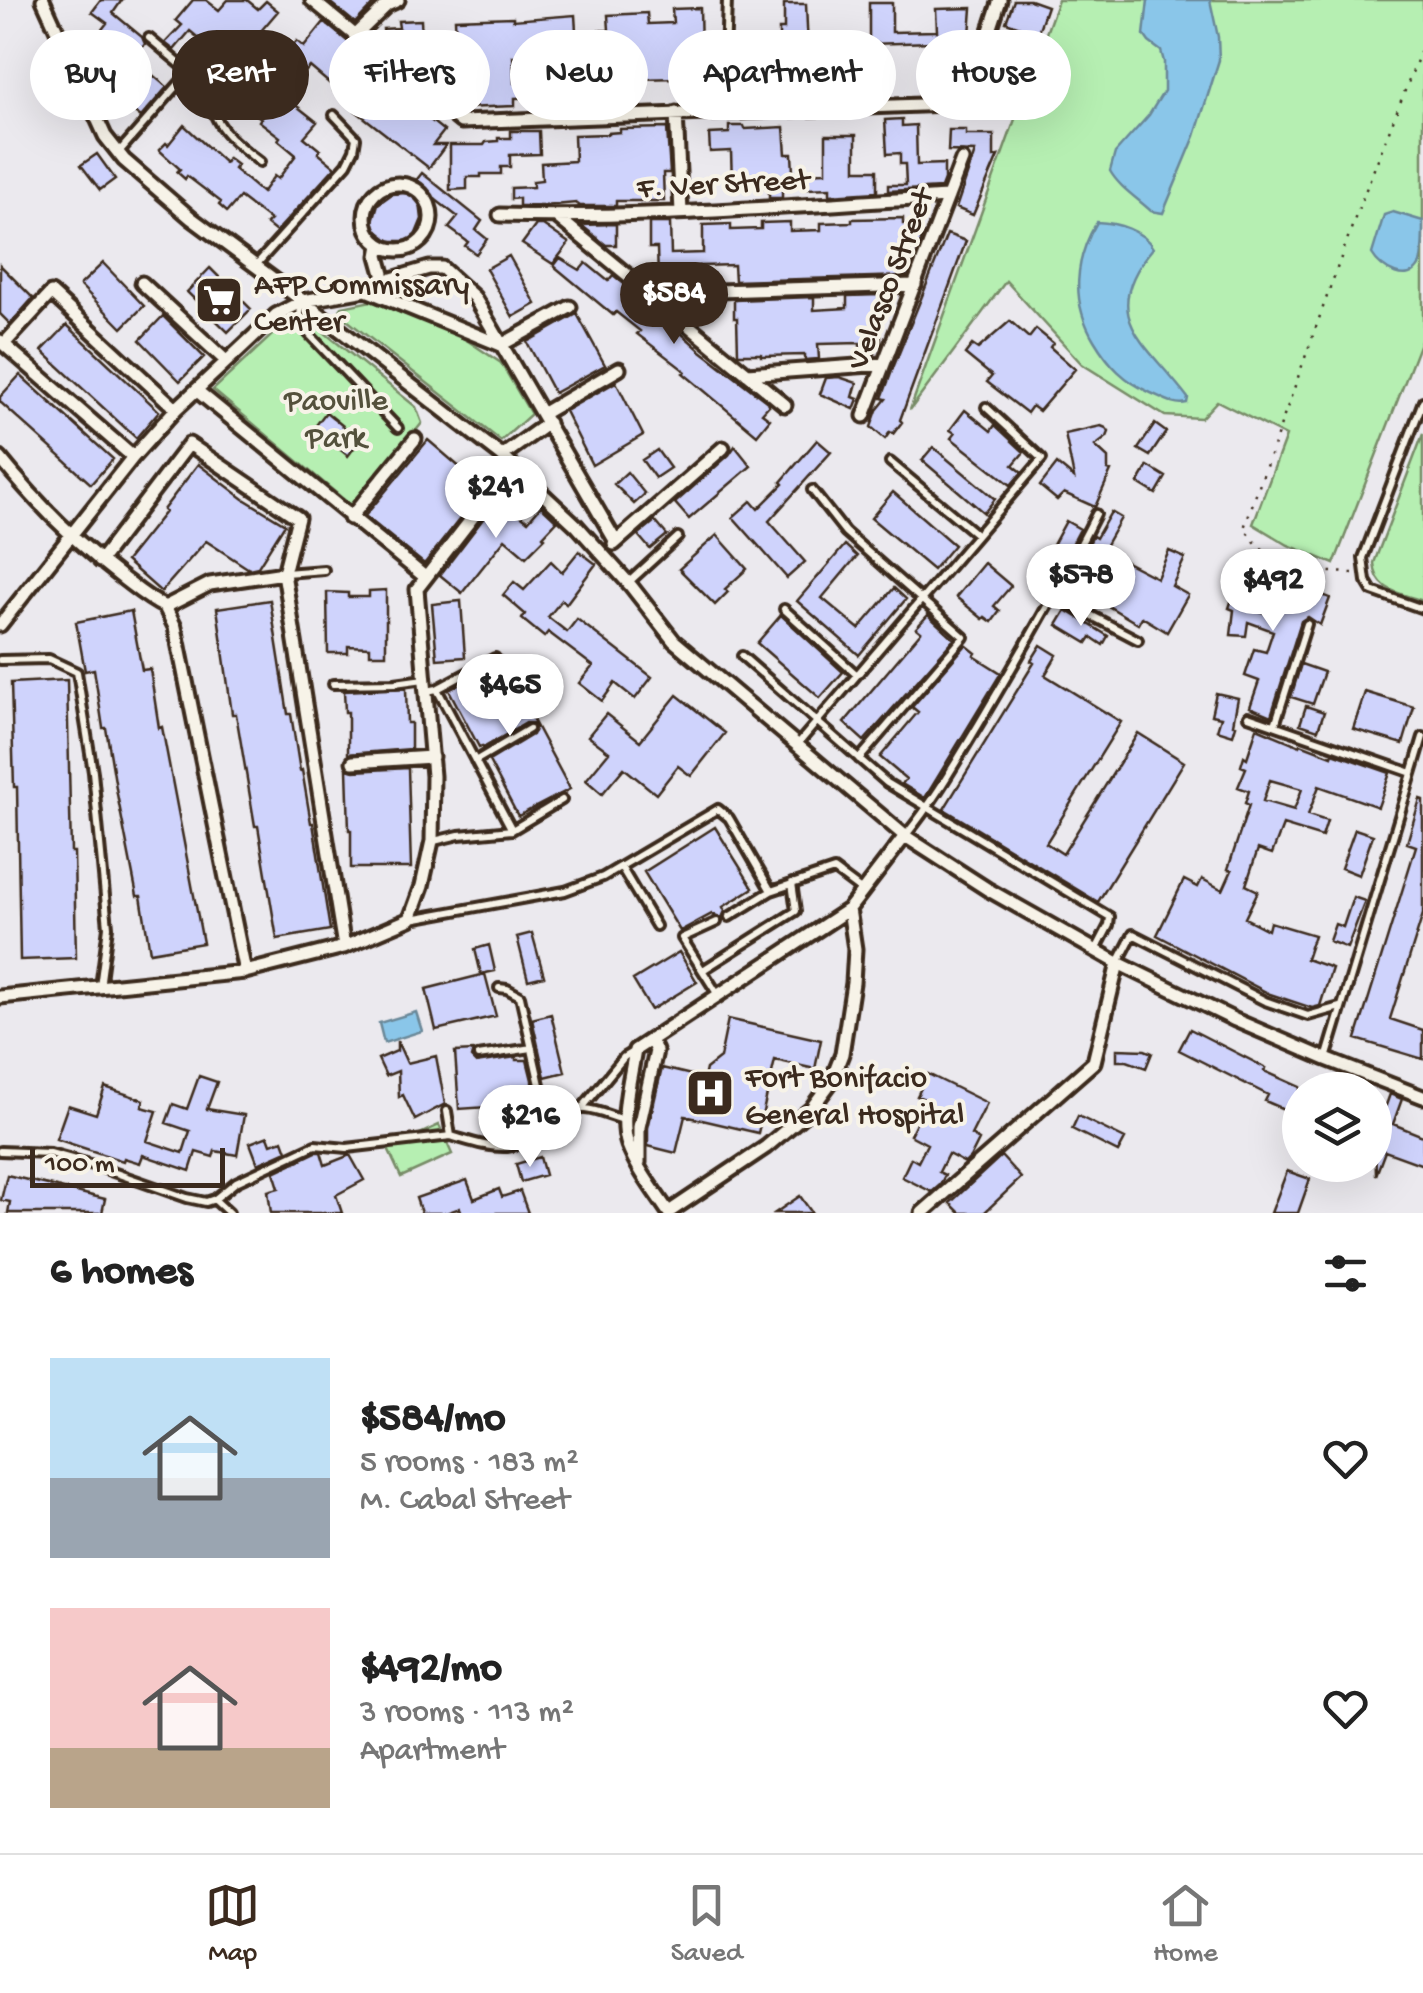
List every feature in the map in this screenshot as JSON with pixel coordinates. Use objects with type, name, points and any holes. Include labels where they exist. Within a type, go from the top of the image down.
[{"type":"street","points":[[43,0],[56,30]]},
{"type":"street","points":[[312,0],[348,30]]},
{"type":"street","points":[[361,30],[387,5],[398,0]]},
{"type":"street","points":[[896,106],[948,104],[970,91],[998,1]]},
{"type":"street","points":[[460,120],[668,113]]},
{"type":"street","points":[[98,120],[118,153],[191,218],[502,456],[577,526],[674,640],[905,836],[987,889],[1118,964],[1235,1020],[1423,1097]]},
{"type":"street","points":[[676,120],[681,212]]},
{"type":"street","name":"Velasco Street","points":[[864,416],[962,160]]},
{"type":"street","points":[[394,184],[417,188],[431,208],[428,232],[418,244],[403,250],[380,245],[369,233],[365,218],[373,195],[394,184]]},
{"type":"street","name":"F. Ver Street","points":[[500,214],[681,212],[948,197]]},
{"type":"street","points":[[556,216],[785,405]]},
{"type":"street","points":[[380,245],[378,256],[384,282]]},
{"type":"street","points":[[0,625],[133,456],[176,409],[276,315],[302,301],[366,290],[430,268],[442,268],[474,297],[616,542]]},
{"type":"street","points":[[142,283],[226,360]]},
{"type":"street","points":[[651,293],[915,284]]},
{"type":"street","points":[[366,290],[502,345]]},
{"type":"street","points":[[133,456],[2,342],[52,293],[176,409]]},
{"type":"street","points":[[502,345],[570,307]]},
{"type":"street","points":[[748,374],[884,364]]},
{"type":"street","points":[[502,456],[545,418],[619,370]]},
{"type":"street","points":[[196,390],[425,578]]},
{"type":"street","points":[[350,518],[414,438]]},
{"type":"street","points":[[100,561],[190,444],[298,518],[284,573],[287,606],[344,947]]},
{"type":"street","points":[[604,555],[723,448]]},
{"type":"street","points":[[0,458],[100,561],[165,606],[175,627],[244,972]]},
{"type":"street","points":[[0,997],[244,972],[344,947],[410,919],[432,841],[429,686],[417,589],[490,495]]},
{"type":"street","points":[[165,606],[210,584],[284,573]]},
{"type":"street","points":[[353,762],[432,757]]},
{"type":"street","points":[[849,909],[855,949],[853,983],[842,1054],[831,1082],[811,1110],[669,1212],[627,1142],[625,1121],[635,1050],[849,909],[905,836]]},
{"type":"street","points":[[922,1213],[1094,1062],[1118,964]]},
{"type":"street","points":[[639,1167],[640,1126],[656,1051],[651,1040]]},
{"type":"lane","points":[[726,30],[727,0]]},
{"type":"lane","points":[[152,41],[172,57]]},
{"type":"lane","points":[[118,153],[172,92]]},
{"type":"lane","points":[[216,120],[228,137],[260,162]]},
{"type":"lane","points":[[255,266],[347,164],[356,138],[338,120]]},
{"type":"lane","points":[[302,301],[300,315],[310,334],[398,428]]},
{"type":"lane","points":[[1423,401],[1364,558],[1366,581],[1372,591],[1423,609]]},
{"type":"lane","points":[[796,746],[1042,459],[986,407]]},
{"type":"lane","points":[[890,462],[976,534]]},
{"type":"lane","points":[[812,490],[845,532],[964,637],[859,759]]},
{"type":"lane","points":[[905,836],[928,808],[1054,596],[1096,514]]},
{"type":"lane","points":[[628,583],[678,537]]},
{"type":"lane","points":[[284,573],[324,570]]},
{"type":"lane","points":[[1054,596],[1138,640]]},
{"type":"lane","points":[[784,609],[858,674]]},
{"type":"lane","points":[[1276,725],[1306,624]]},
{"type":"lane","points":[[742,656],[887,783],[1110,916],[1096,951]]},
{"type":"lane","points":[[333,684],[395,682],[429,686],[494,658]]},
{"type":"lane","points":[[0,660],[49,659],[77,672],[93,772],[108,927],[100,987]]},
{"type":"lane","points":[[429,686],[476,761],[512,830]]},
{"type":"lane","points":[[1248,716],[1412,773]]},
{"type":"lane","points":[[476,761],[529,729]]},
{"type":"lane","points":[[1326,1059],[1423,737]]},
{"type":"lane","points":[[432,841],[512,830],[562,800]]},
{"type":"lane","points":[[410,919],[565,891],[603,877],[718,809],[730,818],[770,890]]},
{"type":"lane","points":[[621,867],[656,926]]},
{"type":"lane","points":[[729,917],[770,890],[834,870],[863,892]]},
{"type":"lane","points":[[702,970],[796,911],[792,882]]},
{"type":"lane","points":[[717,922],[682,938],[719,996]]},
{"type":"lane","points":[[1118,964],[1134,934],[1265,1000],[1308,1016],[1342,1006]]},
{"type":"lane","points":[[500,988],[520,996],[545,1107],[553,1120]]},
{"type":"lane","points":[[478,1056],[532,1048]]},
{"type":"lane","points":[[0,1151],[50,1153],[206,1202],[215,1200],[236,1182],[315,1145],[347,1148],[451,1136],[509,1147],[529,1140],[553,1120],[582,1108],[624,1057],[635,1050]]},
{"type":"lane","points":[[582,1108],[625,1121]]},
{"type":"lane","points":[[447,1112],[451,1136]]},
{"type":"lane","points":[[215,1200],[228,1213]]},
{"type":"path","points":[[1365,573],[1309,571],[1259,547],[1244,528],[1360,207],[1423,46]]},
{"type":"green space","points":[[1058,0],[1423,0],[1423,335],[1334,564],[1288,545],[1253,524],[1286,436],[1217,401],[1201,418],[1165,416],[1082,364],[1006,281],[910,410],[1015,120],[1071,120],[1071,30],[1047,30]]},
{"type":"green space","points":[[371,301],[459,335],[501,363],[531,414],[501,441],[338,313],[342,307]]},
{"type":"green space","name":"Paoville Park","points":[[286,322],[314,324],[416,407],[422,423],[354,508],[213,390]]},
{"type":"green space","points":[[1423,434],[1423,601],[1384,586],[1374,563]]},
{"type":"green space","points":[[439,1125],[452,1154],[401,1177],[388,1149]]},
{"type":"water","points":[[1148,0],[1210,0],[1218,37],[1219,60],[1195,136],[1163,213],[1151,211],[1110,171],[1115,153],[1149,115],[1164,91],[1161,51],[1144,35]]},
{"type":"water","points":[[1393,212],[1423,221],[1420,264],[1409,274],[1388,270],[1372,254],[1384,215]]},
{"type":"water","points":[[1097,222],[1129,229],[1143,236],[1153,248],[1136,272],[1128,293],[1128,311],[1133,328],[1188,398],[1187,403],[1169,401],[1125,378],[1105,357],[1087,326],[1078,281],[1084,251]]},
{"type":"water","points":[[416,1012],[422,1031],[384,1043],[379,1023]]},
{"type":"building","points":[[101,0],[122,0],[113,13],[134,30],[102,30],[107,23],[92,12]]},
{"type":"building","points":[[193,0],[206,0],[219,10],[228,0],[247,0],[258,9],[266,1],[278,11],[262,30],[177,30],[182,25],[176,20]]},
{"type":"building","points":[[327,0],[377,0],[355,23]]},
{"type":"building","points":[[1014,0],[1047,6],[1039,30],[1022,30],[1006,22]]},
{"type":"building","points":[[869,3],[892,3],[892,30],[869,30]]},
{"type":"building","points":[[784,4],[806,4],[807,30],[779,30],[784,29]]},
{"type":"building","points":[[700,8],[701,30],[668,30],[668,78],[648,79],[648,30],[609,30],[608,15],[647,13],[648,24],[673,23],[672,9]]},
{"type":"building","points":[[972,8],[970,30],[937,30],[936,9]]},
{"type":"building","points":[[575,15],[576,30],[510,30],[510,106],[490,107],[490,30],[456,30],[455,19]]},
{"type":"building","points":[[421,20],[422,30],[383,30],[399,28],[398,21]]},
{"type":"building","points":[[324,22],[334,30],[329,30],[329,83],[309,68],[309,41]]},
{"type":"building","points":[[916,31],[916,43],[896,43],[896,32]]},
{"type":"building","points":[[152,74],[167,87],[152,104]]},
{"type":"building","points":[[309,116],[317,122],[304,137],[335,167],[276,232],[266,224],[270,220],[240,197],[227,212],[219,205],[221,202],[177,172],[180,169],[159,150],[184,125],[225,163],[228,158],[237,165],[234,169],[262,193],[296,155],[259,121],[309,120]]},
{"type":"building","points":[[902,119],[902,126],[916,125],[917,165],[944,164],[941,188],[888,191],[888,185],[906,185],[900,153],[887,154],[885,120]]},
{"type":"building","points":[[367,120],[430,120],[444,131],[433,145],[446,145],[429,168]]},
{"type":"building","points":[[729,126],[784,127],[786,154],[792,154],[795,173],[826,172],[826,135],[856,135],[856,170],[877,170],[877,192],[830,195],[830,188],[782,186],[782,198],[769,198],[769,187],[764,187],[763,180],[732,182],[731,151],[710,152],[709,134],[729,133]]},
{"type":"building","points":[[667,128],[670,173],[663,173],[664,201],[616,201],[616,206],[519,206],[519,198],[511,199],[511,188],[533,187],[533,181],[542,180],[541,163],[575,161],[574,135]]},
{"type":"building","points":[[949,130],[966,130],[966,135],[994,135],[994,157],[998,156],[973,215],[956,208],[975,152],[948,151]]},
{"type":"building","points":[[511,131],[539,131],[540,154],[510,155],[510,167],[501,167],[501,174],[467,177],[467,189],[450,190],[450,145],[484,145],[498,138],[511,138]]},
{"type":"building","points":[[97,154],[115,179],[100,190],[81,165]]},
{"type":"building","points":[[422,173],[482,221],[476,230],[487,239],[476,254],[465,246],[468,242],[449,228],[458,217],[418,186],[422,219],[415,236],[407,241],[390,241],[376,230],[373,221],[378,204],[392,194],[406,193]]},
{"type":"building","points":[[903,218],[903,224],[920,224],[921,242],[919,247],[910,247],[908,276],[735,281],[734,265],[700,266],[701,278],[658,277],[657,248],[649,248],[649,223],[670,223],[671,254],[703,253],[703,225],[731,224],[731,230],[761,229],[761,223],[790,222],[790,231],[821,230],[821,223]]},
{"type":"building","points":[[616,224],[616,245],[606,245],[581,225]]},
{"type":"building","points":[[536,225],[543,225],[569,243],[553,264],[522,244]]},
{"type":"building","points":[[947,234],[966,241],[902,422],[885,439],[871,427],[886,399],[882,398],[893,368]]},
{"type":"building","points":[[509,256],[536,304],[513,317],[486,269]]},
{"type":"building","points":[[560,258],[580,270],[586,263],[608,281],[613,275],[633,291],[625,301],[653,324],[661,315],[770,404],[762,413],[770,419],[757,435],[637,334],[640,331],[616,312],[613,315],[554,266]]},
{"type":"building","points":[[103,263],[144,306],[122,328],[80,285]]},
{"type":"building","points":[[0,265],[33,298],[10,324],[0,314]]},
{"type":"building","name":"AFP Commissary Center","points":[[210,268],[251,309],[228,332],[187,292]]},
{"type":"building","points":[[880,295],[881,346],[875,346],[875,354],[860,354],[860,343],[818,344],[819,359],[805,360],[805,355],[738,354],[734,300],[814,297],[814,310],[847,308],[847,296]]},
{"type":"building","points":[[577,314],[605,365],[554,393],[527,342]]},
{"type":"building","points":[[163,316],[204,357],[180,381],[140,340]]},
{"type":"building","points":[[1010,321],[1029,338],[1036,329],[1075,369],[1039,411],[1032,406],[1027,413],[987,382],[992,376],[965,354],[972,345],[978,349]]},
{"type":"building","points":[[67,325],[159,411],[136,438],[42,351]]},
{"type":"building","points":[[20,375],[113,459],[91,484],[0,402]]},
{"type":"building","points":[[839,377],[857,383],[854,409],[820,394],[826,378]]},
{"type":"building","points":[[616,382],[643,435],[592,465],[565,411]]},
{"type":"building","points":[[965,410],[991,431],[995,425],[1024,452],[1013,465],[1022,472],[1011,485],[951,438],[955,433],[950,430]]},
{"type":"building","points":[[326,412],[360,440],[348,456],[314,428]]},
{"type":"building","points":[[1155,424],[1166,432],[1150,456],[1138,449]]},
{"type":"building","points":[[1101,426],[1109,432],[1095,446],[1108,458],[1111,471],[1095,507],[1064,493],[1057,500],[1040,486],[1057,464],[1074,478],[1065,434]]},
{"type":"building","points":[[428,440],[484,488],[423,563],[365,516]]},
{"type":"building","points":[[817,440],[831,452],[769,521],[805,562],[787,578],[733,517],[751,501],[758,509]]},
{"type":"building","points":[[735,446],[751,466],[689,519],[675,503]]},
{"type":"building","points":[[933,447],[995,499],[984,513],[922,460]]},
{"type":"building","points":[[657,450],[670,468],[655,478],[642,460]]},
{"type":"building","points":[[198,464],[285,524],[258,567],[249,569],[206,541],[161,592],[126,561]]},
{"type":"building","points":[[1148,466],[1166,477],[1156,494],[1138,483]]},
{"type":"building","points":[[627,472],[645,494],[634,504],[614,484]]},
{"type":"building","points":[[893,492],[954,545],[933,570],[871,518]]},
{"type":"building","points":[[499,498],[528,521],[541,506],[557,521],[526,557],[505,539],[462,593],[440,575]]},
{"type":"building","points":[[1111,512],[1121,518],[1103,550],[1157,578],[1169,551],[1185,558],[1172,586],[1188,595],[1167,632],[1142,617],[1138,624],[1067,584]]},
{"type":"building","points":[[655,521],[667,535],[650,549],[638,535]]},
{"type":"building","points":[[1066,521],[1080,529],[1055,577],[1040,569]]},
{"type":"building","points":[[717,535],[747,569],[725,589],[728,592],[715,605],[679,569]]},
{"type":"building","points":[[845,545],[857,556],[822,598],[859,629],[894,588],[906,599],[859,655],[797,601]]},
{"type":"building","points":[[579,551],[596,564],[566,604],[562,600],[548,617],[567,632],[577,619],[652,677],[635,699],[615,683],[602,701],[579,683],[593,666],[548,632],[544,637],[522,619],[525,614],[503,595],[514,582],[524,590],[551,561],[562,572]]},
{"type":"building","points":[[984,563],[1011,586],[994,606],[1000,611],[992,622],[956,597]]},
{"type":"building","points":[[1242,569],[1261,575],[1250,608],[1274,616],[1284,587],[1308,595],[1310,590],[1330,598],[1320,625],[1308,617],[1301,621],[1271,716],[1250,707],[1259,681],[1245,676],[1254,649],[1266,652],[1273,631],[1248,622],[1246,636],[1231,635],[1234,610],[1229,608]]},
{"type":"building","points":[[386,590],[386,654],[370,654],[370,647],[348,646],[348,653],[328,653],[327,592],[369,597],[369,591]]},
{"type":"building","points":[[270,600],[330,930],[277,939],[236,714],[232,714],[217,608]]},
{"type":"building","points":[[461,601],[465,657],[437,659],[432,604]]},
{"type":"building","points":[[1066,610],[1108,636],[1103,645],[1091,637],[1087,643],[1057,625]]},
{"type":"building","points":[[131,611],[142,670],[150,669],[203,943],[150,952],[94,669],[85,671],[76,622]]},
{"type":"building","points":[[781,615],[843,672],[820,698],[757,643]]},
{"type":"building","points":[[928,615],[954,639],[864,741],[844,723],[921,632],[916,628]]},
{"type":"building","points":[[966,645],[976,653],[974,656],[1001,673],[925,798],[902,784],[906,779],[880,757],[918,712],[912,707]]},
{"type":"building","points":[[1041,645],[1057,655],[1045,675],[1121,722],[1046,843],[1063,854],[1138,733],[1184,762],[1098,902],[944,809],[1034,663],[1031,661]]},
{"type":"building","points":[[502,662],[570,789],[518,816],[489,761],[532,735],[535,726],[526,723],[479,747],[449,690]]},
{"type":"building","points":[[1301,664],[1324,672],[1313,704],[1291,697]]},
{"type":"building","points":[[67,680],[76,958],[20,960],[11,683]]},
{"type":"building","points":[[406,688],[411,749],[348,754],[344,691]]},
{"type":"building","points":[[1365,692],[1414,707],[1403,744],[1353,729]]},
{"type":"building","points":[[1216,693],[1238,698],[1233,735],[1217,730],[1221,717],[1211,715]]},
{"type":"building","points":[[677,695],[725,733],[691,776],[678,766],[656,794],[624,768],[602,794],[586,780],[609,752],[588,736],[606,714],[640,741]]},
{"type":"building","points":[[1306,706],[1324,712],[1318,730],[1300,724]]},
{"type":"building","points":[[1257,728],[1300,746],[1390,773],[1378,807],[1319,786],[1308,815],[1327,821],[1322,837],[1283,825],[1272,854],[1258,849],[1246,885],[1258,891],[1245,918],[1268,930],[1270,922],[1314,935],[1306,959],[1332,968],[1320,1006],[1312,1008],[1270,994],[1157,935],[1184,880],[1198,887],[1202,879],[1223,890],[1249,805],[1245,803],[1249,791],[1238,787],[1246,768],[1241,766],[1244,756],[1247,758]],"holes":[[[1270,780],[1302,789],[1294,810],[1263,801]]]},
{"type":"building","points":[[408,768],[411,868],[351,868],[347,769]]},
{"type":"building","points":[[1420,799],[1423,914],[1390,1019],[1423,1030],[1423,1059],[1356,1039],[1416,846],[1407,843]]},
{"type":"building","points":[[715,827],[753,888],[723,907],[722,918],[712,914],[680,931],[644,872]]},
{"type":"building","points":[[1355,829],[1373,835],[1359,875],[1341,868]]},
{"type":"building","points":[[1353,897],[1365,901],[1347,948],[1329,941],[1335,924],[1343,927]]},
{"type":"building","points":[[532,933],[544,976],[528,980],[517,937]]},
{"type":"building","points":[[489,945],[495,971],[481,974],[475,949]]},
{"type":"building","points":[[679,952],[697,982],[651,1010],[633,980]]},
{"type":"building","points":[[485,974],[496,1016],[436,1030],[426,989]]},
{"type":"building","points":[[551,1014],[565,1072],[545,1077],[532,1019]]},
{"type":"building","name":"Fort Bonifacio General Hospital","points":[[728,1019],[821,1040],[815,1069],[775,1060],[758,1133],[685,1116],[676,1153],[648,1146],[648,1128],[662,1068],[704,1078],[706,1069],[720,1058]]},
{"type":"building","points":[[1190,1029],[1266,1068],[1264,1071],[1282,1079],[1282,1108],[1265,1101],[1268,1095],[1179,1050]]},
{"type":"building","points":[[397,1041],[407,1063],[436,1056],[445,1104],[415,1120],[403,1095],[399,1097],[398,1071],[386,1076],[378,1059],[397,1051]]},
{"type":"building","points":[[1117,1049],[1152,1053],[1146,1068],[1117,1061]]},
{"type":"building","points":[[473,1051],[471,1058],[476,1063],[516,1057],[527,1060],[533,1104],[459,1109],[455,1052]]},
{"type":"building","points":[[928,1074],[987,1103],[971,1135],[979,1140],[970,1158],[965,1163],[948,1154],[939,1172],[945,1175],[932,1192],[902,1177],[911,1158],[918,1162],[927,1144],[910,1135],[927,1100],[917,1096]]},
{"type":"building","points":[[199,1076],[217,1082],[207,1109],[244,1115],[237,1155],[215,1151],[213,1157],[196,1152],[190,1171],[143,1155],[140,1163],[124,1158],[123,1161],[56,1139],[68,1105],[96,1114],[105,1087],[144,1100],[142,1107],[157,1111],[147,1141],[183,1153],[190,1131],[166,1123],[173,1104],[187,1109]]},
{"type":"building","points":[[1392,1095],[1402,1099],[1393,1124],[1423,1136],[1423,1165],[1392,1154]]},
{"type":"building","points":[[1078,1116],[1125,1139],[1118,1152],[1072,1129]]},
{"type":"building","points":[[268,1136],[271,1144],[283,1140],[287,1151],[258,1164],[250,1143]]},
{"type":"building","points":[[321,1152],[325,1165],[350,1155],[364,1180],[336,1195],[342,1213],[271,1213],[268,1191],[279,1188],[274,1172]]},
{"type":"building","points":[[1001,1156],[1021,1178],[984,1213],[960,1213],[950,1203]]},
{"type":"building","points":[[540,1157],[545,1175],[521,1182],[516,1164]]},
{"type":"building","points":[[7,1175],[105,1199],[102,1213],[8,1213],[10,1202],[1,1200]]},
{"type":"building","points":[[467,1180],[474,1199],[499,1189],[502,1197],[520,1191],[528,1213],[462,1213],[460,1208],[446,1213],[421,1213],[416,1198]]},
{"type":"building","points":[[1283,1182],[1309,1182],[1298,1213],[1271,1213]]},
{"type":"building","points":[[800,1196],[812,1213],[775,1213]]},
{"type":"place","name":"AFP Commissary Center","points":[[219,300]]},
{"type":"place","name":"Fort Bonifacio General Hospital","points":[[710,1093]]}]
